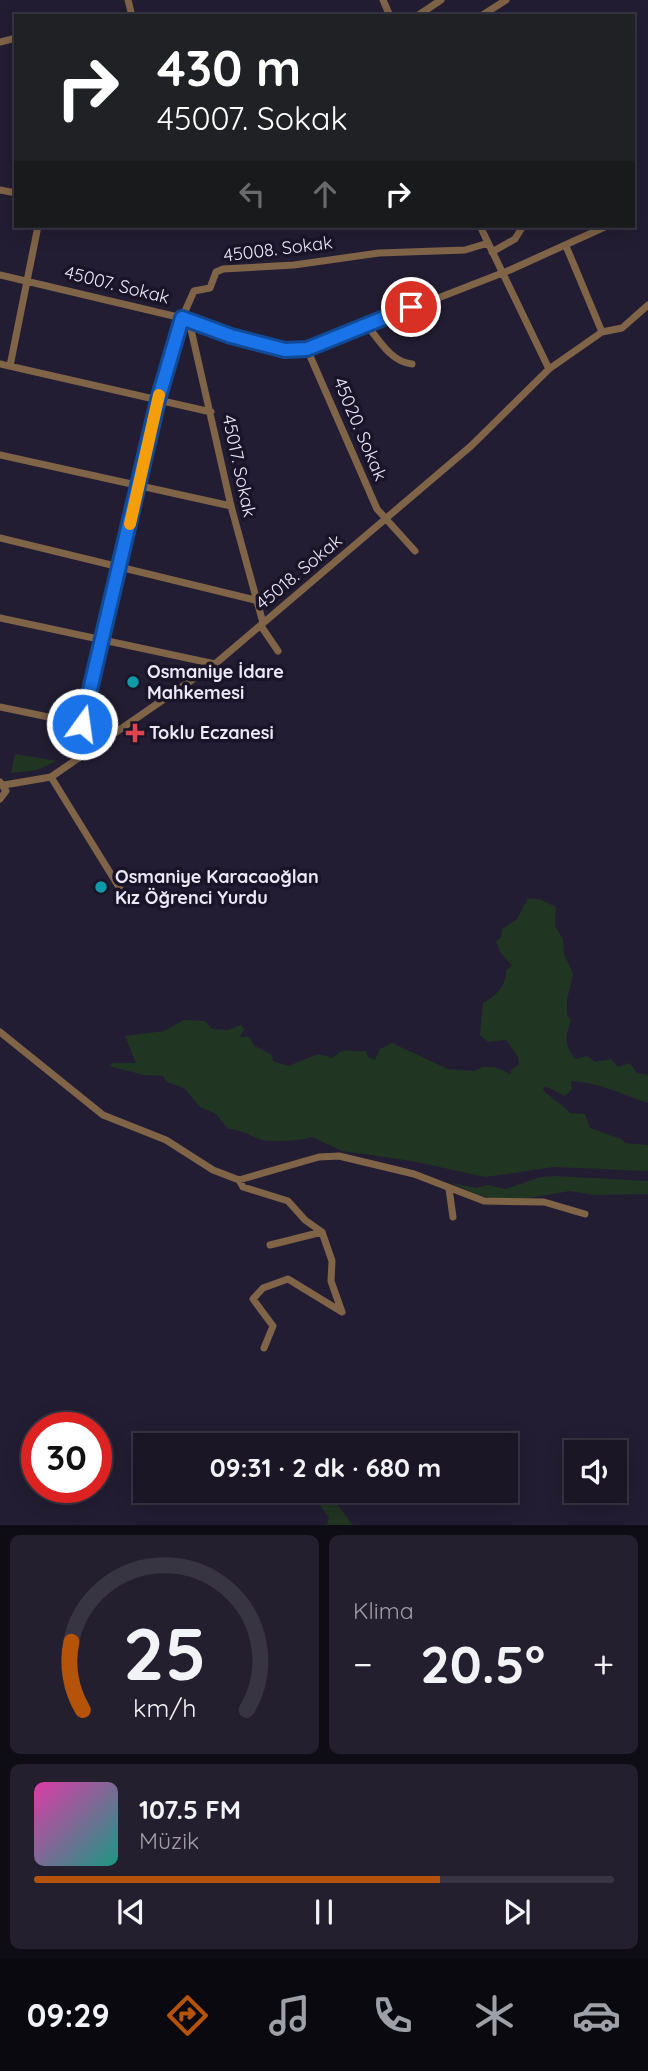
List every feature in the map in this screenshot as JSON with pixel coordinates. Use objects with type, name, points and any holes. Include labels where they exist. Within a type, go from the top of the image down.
[{"type":"street","points":[[420,14],[441,0]]},
{"type":"street","points":[[484,14],[506,0]]},
{"type":"street","points":[[10,366],[38,228]]},
{"type":"street","points":[[481,228],[548,369]]},
{"type":"street","points":[[492,253],[515,239],[522,228]]},
{"type":"street","name":"45007. Sokak","points":[[0,275],[182,318],[231,336],[285,350],[307,349],[501,273],[603,228]]},
{"type":"street","name":"45008. Sokak","points":[[182,318],[194,291],[209,288],[216,272],[223,269],[294,265],[379,253],[465,250],[488,243]]},
{"type":"street","points":[[566,246],[602,332]]},
{"type":"street","name":"45018. Sokak","points":[[2,783],[51,777],[215,664],[386,521],[489,430],[548,369],[602,332],[622,328],[648,306]]},
{"type":"street","points":[[85,754],[82,724],[158,400],[182,318]]},
{"type":"street","name":"45017. Sokak","points":[[182,318],[190,325],[255,600],[262,624],[278,651]]},
{"type":"street","points":[[367,325],[391,355],[402,363],[412,364]]},
{"type":"street","name":"45020. Sokak","points":[[307,349],[372,497],[386,521],[415,551]]},
{"type":"street","points":[[0,364],[211,412]]},
{"type":"street","points":[[0,456],[231,506]]},
{"type":"street","points":[[0,538],[121,565],[255,600]]},
{"type":"street","points":[[0,618],[215,664]]},
{"type":"street","points":[[0,707],[82,724]]},
{"type":"street","points":[[51,777],[122,892]]},
{"type":"street","points":[[0,799],[5,794],[2,783]]},
{"type":"street","points":[[0,1032],[103,1115],[166,1140],[213,1170],[239,1180],[319,1157],[339,1156],[414,1174],[484,1201],[544,1202],[584,1214]]},
{"type":"street","points":[[239,1180],[243,1187],[288,1201],[305,1220],[322,1232],[332,1261],[331,1280],[342,1312],[288,1279],[263,1288],[253,1299],[273,1326],[264,1348]]},
{"type":"street","points":[[449,1189],[453,1217]]},
{"type":"street","points":[[270,1245],[322,1232]]},
{"type":"green space","points":[[15,754],[57,761],[37,770],[11,773]]},
{"type":"green space","points":[[528,898],[539,899],[556,907],[555,926],[563,939],[564,954],[573,974],[567,1000],[567,1014],[571,1021],[567,1041],[575,1059],[587,1056],[595,1062],[611,1059],[618,1067],[630,1063],[637,1073],[648,1075],[648,1103],[601,1086],[581,1082],[571,1081],[572,1089],[565,1096],[545,1086],[543,1090],[570,1113],[585,1114],[590,1128],[621,1139],[625,1143],[648,1145],[648,1171],[554,1167],[485,1177],[412,1161],[342,1151],[312,1137],[285,1141],[264,1140],[228,1129],[216,1114],[200,1107],[184,1088],[167,1082],[163,1076],[144,1075],[109,1066],[113,1063],[136,1063],[125,1036],[164,1031],[184,1020],[205,1021],[212,1029],[228,1030],[241,1025],[244,1029],[240,1037],[249,1037],[255,1046],[272,1055],[273,1061],[288,1066],[318,1054],[333,1058],[345,1050],[366,1051],[368,1057],[375,1060],[380,1049],[392,1043],[448,1069],[473,1071],[494,1067],[511,1074],[511,1070],[519,1064],[518,1057],[506,1040],[488,1042],[480,1035],[483,1003],[499,990],[505,981],[506,970],[512,966],[500,952],[496,941],[501,938],[502,929],[517,919]]},
{"type":"green space","points":[[541,1177],[648,1181],[648,1194],[593,1195],[570,1191],[512,1201],[480,1196],[452,1183],[476,1188],[488,1185],[506,1189]]},
{"type":"green space","points":[[318,1503],[336,1503],[353,1525],[327,1525],[329,1518]]},
{"type":"slow traffic","points":[[130,524],[159,395]]},
{"type":"place","name":"Osmaniye İdare Mahkemesi","points":[[133,682]]},
{"type":"place","name":"Toklu Eczanesi","points":[[135,733]]},
{"type":"place","name":"Osmaniye Karacaoğlan Kız Öğrenci Yurdu","points":[[101,887]]},
{"type":"route","points":[[82,724],[158,400],[182,318],[231,336],[285,350],[307,349],[411,307]]}]
